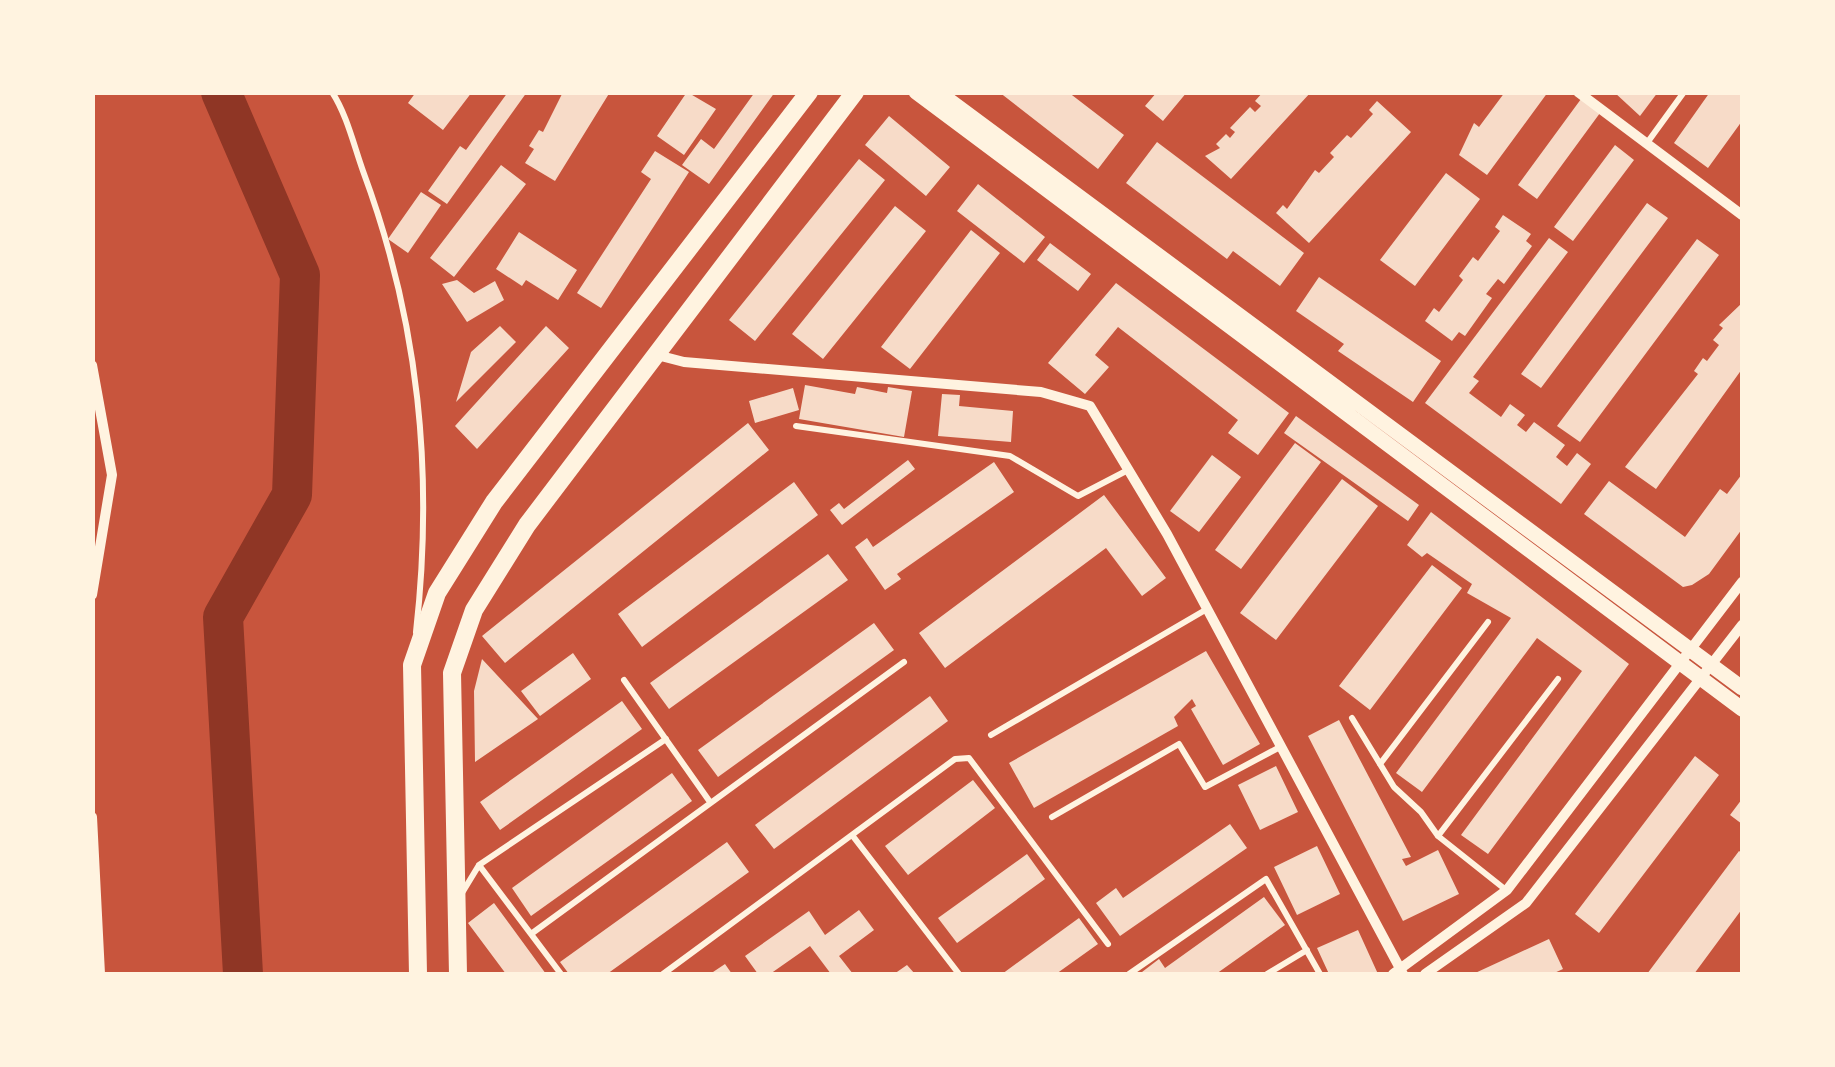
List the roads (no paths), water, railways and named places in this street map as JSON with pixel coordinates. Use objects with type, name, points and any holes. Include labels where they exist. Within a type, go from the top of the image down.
[{"type":"main road","points":[[418,974],[412,666],[437,593],[494,502],[809,92]]},
{"type":"main road","points":[[458,974],[452,673],[474,610],[527,525],[855,92]]},
{"type":"street","points":[[916,92],[1706,672],[1742,709]]},
{"type":"street","points":[[938,92],[1685,657]]},
{"type":"street","points":[[1578,92],[1742,215]]},
{"type":"street","points":[[657,355],[684,362],[1040,392],[1090,406],[1207,609],[1399,972],[1507,890],[1742,582]]},
{"type":"street","points":[[92,366],[112,475],[92,595]]},
{"type":"street","points":[[1425,974],[1526,904],[1742,625]]},
{"type":"street","points":[[1706,672],[1742,688]]},
{"type":"street","points":[[92,816],[100,974]]},
{"type":"lane","points":[[332,92],[381,220],[420,398],[426,542],[412,666]]},
{"type":"lane","points":[[1647,144],[1684,92]]},
{"type":"lane","points":[[796,426],[1010,456],[1078,496],[1128,470]]},
{"type":"lane","points":[[992,735],[1207,609]]},
{"type":"lane","points":[[1380,764],[1488,622]]},
{"type":"lane","points":[[531,934],[904,662]]},
{"type":"lane","points":[[1438,836],[1558,678]]},
{"type":"lane","points":[[624,680],[710,802]]},
{"type":"lane","points":[[1352,718],[1380,764],[1438,836],[1507,890]]},
{"type":"lane","points":[[456,903],[479,865],[666,740]]},
{"type":"lane","points":[[1052,817],[1180,744],[1206,787],[1281,746]]},
{"type":"lane","points":[[663,974],[955,759],[970,758],[1108,944]]},
{"type":"lane","points":[[852,835],[959,974]]},
{"type":"lane","points":[[479,865],[561,974]]},
{"type":"lane","points":[[1130,974],[1266,880],[1320,974]]},
{"type":"lane","points":[[1268,974],[1307,950]]},
{"type":"waterway","points":[[221,92],[300,275],[292,495],[223,617],[243,974]]}]
